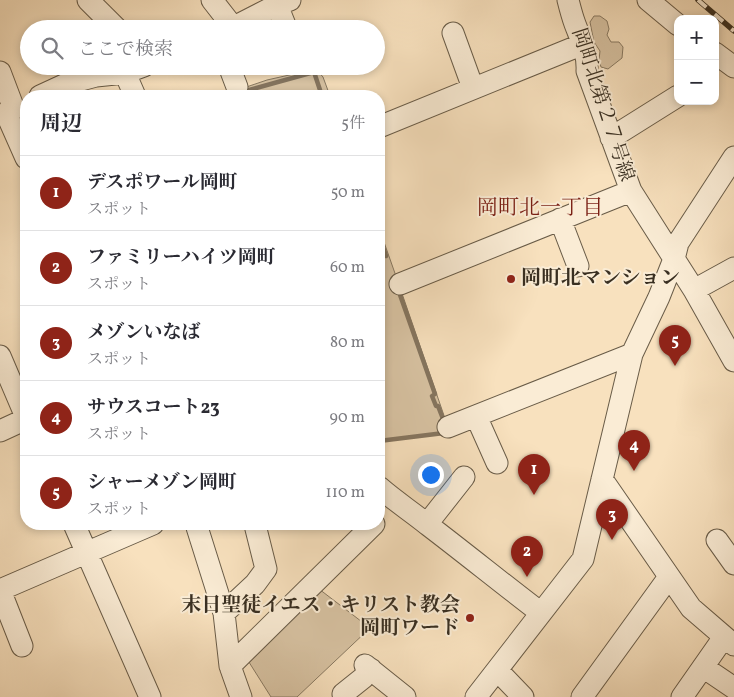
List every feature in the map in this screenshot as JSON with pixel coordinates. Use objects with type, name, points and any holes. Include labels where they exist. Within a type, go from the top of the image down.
[{"type":"street","points":[[88,0],[108,20]]},
{"type":"street","points":[[212,0],[226,20]]},
{"type":"street","name":"岡町北第２７号線","points":[[568,0],[588,61],[587,71],[631,191],[694,290],[734,361]]},
{"type":"street","points":[[648,0],[674,22]]},
{"type":"street","points":[[249,20],[284,3],[285,20]]},
{"type":"street","points":[[453,33],[473,88]]},
{"type":"street","points":[[385,125],[583,44]]},
{"type":"street","points":[[0,72],[20,138]]},
{"type":"street","points":[[53,90],[66,84],[102,75]]},
{"type":"street","points":[[134,75],[135,90]]},
{"type":"street","points":[[232,75],[237,87]]},
{"type":"street","points":[[611,138],[674,99]]},
{"type":"street","points":[[476,697],[583,559],[632,354],[659,297],[674,259],[678,243],[734,157]]},
{"type":"street","points":[[400,284],[631,191]]},
{"type":"street","points":[[560,219],[578,266]]},
{"type":"street","points":[[694,290],[734,268]]},
{"type":"street","points":[[448,426],[632,354]]},
{"type":"street","points":[[0,356],[20,404]]},
{"type":"street","points":[[476,416],[498,462]]},
{"type":"street","points":[[0,431],[20,421]]},
{"type":"street","points":[[427,524],[464,477]]},
{"type":"street","points":[[602,480],[692,608],[729,641],[703,667],[682,697]]},
{"type":"street","points":[[385,493],[541,613]]},
{"type":"street","points":[[385,513],[396,502]]},
{"type":"street","points":[[77,530],[150,697]]},
{"type":"street","points":[[22,646],[0,590],[139,530]]},
{"type":"street","points":[[198,530],[224,614],[230,666],[242,697]]},
{"type":"street","points":[[224,614],[255,584],[266,569],[256,530]]},
{"type":"street","points":[[230,666],[368,530]]},
{"type":"street","points":[[717,540],[734,564]]},
{"type":"street","points":[[582,697],[669,577]]},
{"type":"street","points":[[344,694],[363,678],[368,667],[405,697]]},
{"type":"street","points":[[703,667],[734,688]]},
{"type":"street","points":[[498,671],[522,697]]},
{"type":"shaded area","points":[[594,16],[600,16],[607,21],[609,29],[607,35],[611,42],[619,42],[623,47],[622,58],[608,69],[601,67],[599,60],[600,51],[594,42],[590,22]]},
{"type":"shaded area","points":[[289,75],[321,75],[328,90],[238,90]]},
{"type":"shaded area","points":[[385,245],[397,279],[450,433],[385,441]]},
{"type":"shaded area","points":[[319,589],[370,628],[297,697],[271,697],[247,659]]},
{"type":"waterway","points":[[249,90],[303,75]]},
{"type":"waterway","points":[[315,75],[320,90]]},
{"type":"waterway","points":[[399,292],[435,394],[432,396],[445,424]]},
{"type":"waterway","points":[[385,440],[444,433]]},
{"type":"railway","points":[[698,0],[734,31]]},
{"type":"place","name":"岡町北マンション","points":[[511,279]]},
{"type":"place","name":"シャーメゾン岡町","points":[[675,366]]},
{"type":"place","name":"サウスコート23","points":[[634,471]]},
{"type":"place","name":"デスポワール岡町","points":[[534,495]]},
{"type":"place","name":"メゾンいなば","points":[[612,540]]},
{"type":"place","name":"ファミリーハイツ岡町","points":[[527,577]]},
{"type":"place","name":"末日聖徒イエス・キリスト教会 岡町ワード","points":[[470,618]]},
{"type":"district","name":"岡町北一丁目","points":[[540,208]]}]
